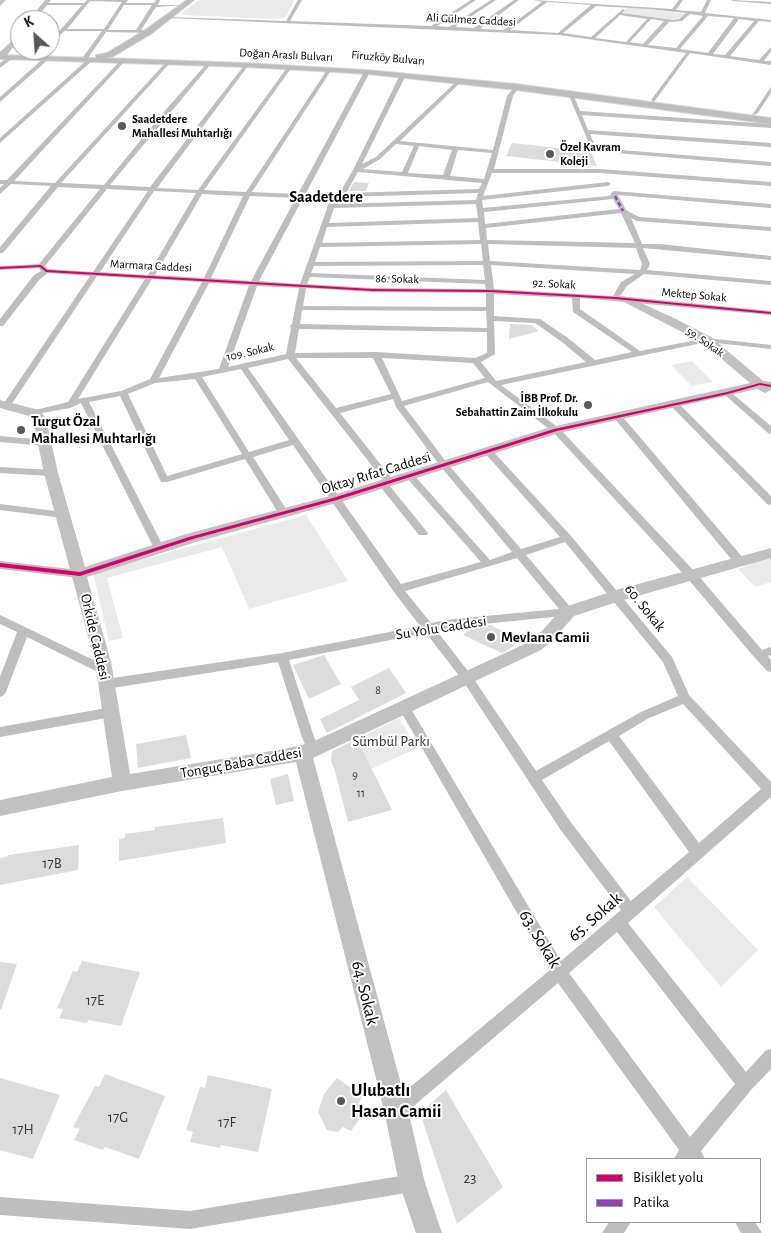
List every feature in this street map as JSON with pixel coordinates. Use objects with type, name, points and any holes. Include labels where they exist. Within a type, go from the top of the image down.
[{"type":"main road","points":[[91,58],[108,55],[148,32],[191,0]]},
{"type":"main road","points":[[120,48],[116,54],[132,58]]},
{"type":"main road","name":"Doğan Araslı Bulvarı","points":[[60,56],[329,69],[569,92]]},
{"type":"main road","name":"Firuzköy Bulvarı","points":[[91,58],[327,66],[513,87]]},
{"type":"main road","points":[[445,80],[511,83],[513,87],[525,85],[771,121]]},
{"type":"main road","points":[[569,92],[654,100],[771,116]]},
{"type":"street","points":[[0,4],[3,0]]},
{"type":"street","points":[[288,21],[300,0]]},
{"type":"street","points":[[431,28],[474,0]]},
{"type":"street","points":[[449,29],[494,0]]},
{"type":"street","points":[[473,31],[517,0]]},
{"type":"street","points":[[535,0],[651,6],[688,14],[771,21]]},
{"type":"street","points":[[607,4],[612,0]]},
{"type":"street","points":[[591,39],[633,0]]},
{"type":"street","points":[[673,11],[681,0]]},
{"type":"street","points":[[677,50],[704,15],[710,0]]},
{"type":"street","points":[[733,0],[768,2]]},
{"type":"street","points":[[60,33],[88,1]]},
{"type":"street","points":[[504,32],[546,1]]},
{"type":"street","points":[[710,54],[735,18],[743,1]]},
{"type":"street","points":[[47,2],[125,2],[184,6]]},
{"type":"street","points":[[0,141],[91,58],[105,31],[125,2]]},
{"type":"street","points":[[138,31],[156,3]]},
{"type":"street","points":[[559,34],[594,4]]},
{"type":"street","points":[[618,14],[668,20],[680,20],[688,14]]},
{"type":"street","name":"Ali Gülmez Caddesi","points":[[169,18],[288,21],[559,34],[771,63]]},
{"type":"street","points":[[626,44],[650,18]]},
{"type":"street","points":[[644,46],[668,20]]},
{"type":"street","points":[[727,56],[757,20]]},
{"type":"street","points":[[63,30],[148,32]]},
{"type":"street","points":[[1,55],[10,46]]},
{"type":"street","points":[[761,61],[771,48]]},
{"type":"street","points":[[654,100],[689,52]]},
{"type":"street","points":[[0,66],[10,58]]},
{"type":"street","points":[[0,100],[40,60]]},
{"type":"street","points":[[0,192],[123,60]]},
{"type":"street","points":[[0,251],[57,184],[168,62]]},
{"type":"street","points":[[0,324],[44,269],[105,186],[209,63]]},
{"type":"street","points":[[34,413],[3,405],[96,274],[153,188],[246,65]]},
{"type":"street","points":[[70,405],[202,190],[289,67]]},
{"type":"street","points":[[153,381],[206,281],[248,192],[329,69]]},
{"type":"street","points":[[222,371],[254,283],[367,72]]},
{"type":"street","points":[[404,76],[356,170],[330,206],[303,286],[294,326],[290,356],[335,411],[423,534]]},
{"type":"street","points":[[356,170],[378,158],[459,81]]},
{"type":"street","points":[[513,87],[490,171],[480,197],[490,291],[491,354],[476,360],[492,382],[556,430],[692,576],[771,668]]},
{"type":"street","points":[[754,114],[771,89]]},
{"type":"street","points":[[569,92],[597,157]]},
{"type":"street","points":[[763,101],[771,102]]},
{"type":"street","points":[[578,113],[771,126]]},
{"type":"street","points":[[587,132],[771,145]]},
{"type":"street","points":[[394,142],[495,152]]},
{"type":"street","points":[[405,174],[417,144]]},
{"type":"street","points":[[446,176],[456,148]]},
{"type":"street","points":[[594,150],[771,164]]},
{"type":"street","points":[[490,171],[602,169],[771,184]]},
{"type":"street","points":[[602,169],[622,212],[632,227],[646,264],[643,272],[624,284],[615,298]]},
{"type":"street","points":[[356,170],[446,176],[486,181]]},
{"type":"street","points":[[0,182],[248,192],[300,196],[480,197]]},
{"type":"street","points":[[330,206],[480,197],[608,184]]},
{"type":"street","points":[[480,210],[614,195],[771,206]]},
{"type":"street","points":[[325,225],[482,223],[622,212],[637,220],[771,229]]},
{"type":"street","points":[[316,245],[484,242],[638,246],[771,258]]},
{"type":"street","points":[[310,264],[488,264],[643,272],[771,283]]},
{"type":"street","name":"Marmara Caddesi","points":[[0,268],[44,269],[96,274],[303,286]]},
{"type":"street","points":[[307,275],[488,282]]},
{"type":"street","name":"86. Sokak","points":[[303,286],[372,290],[490,291]]},
{"type":"street","name":"92. Sokak","points":[[490,291],[615,298]]},
{"type":"street","points":[[576,296],[576,310],[638,353]]},
{"type":"street","name":"Mektep Sokak","points":[[615,298],[771,314]]},
{"type":"street","name":"59. Sokak","points":[[630,301],[672,320],[707,340],[766,385],[771,396]]},
{"type":"street","points":[[298,308],[491,314],[537,321],[593,362]]},
{"type":"street","points":[[294,326],[490,330]]},
{"type":"street","points":[[335,411],[707,340],[771,347]]},
{"type":"street","points":[[376,355],[398,400],[444,465],[568,612]]},
{"type":"street","name":"109. Sokak","points":[[34,413],[84,400],[123,393],[153,381],[196,376],[290,356],[376,355],[476,360]]},
{"type":"street","points":[[243,366],[398,589],[467,678],[565,825],[630,911]]},
{"type":"street","points":[[196,376],[283,512]]},
{"type":"street","name":"Oktay Rıfat Caddesi","points":[[0,566],[80,574],[159,548],[335,499],[556,430],[766,385]]},
{"type":"street","points":[[123,393],[164,480],[295,441]]},
{"type":"street","points":[[728,393],[771,431]]},
{"type":"street","points":[[84,400],[159,548]]},
{"type":"street","points":[[675,405],[771,502]]},
{"type":"street","name":"Orkide Caddesi","points":[[34,413],[39,418],[46,443],[51,473],[80,574],[105,677],[122,783]]},
{"type":"street","points":[[618,417],[740,562]]},
{"type":"street","points":[[0,439],[46,443]]},
{"type":"street","name":"60. Sokak","points":[[487,450],[567,538],[668,660],[678,688],[685,698],[770,790]]},
{"type":"street","points":[[0,470],[51,473]]},
{"type":"street","points":[[410,475],[488,564]]},
{"type":"street","points":[[0,507],[63,515]]},
{"type":"street","points":[[398,589],[488,564],[567,538]]},
{"type":"street","name":"Su Yolu Caddesi","points":[[105,677],[282,657],[454,623],[568,612],[616,596],[771,553]]},
{"type":"street","name":"Tonguç Baba Caddesi","points":[[0,808],[122,783],[309,751],[536,646],[568,612]]},
{"type":"street","points":[[0,619],[24,630],[105,677]]},
{"type":"street","points":[[0,692],[4,668],[24,630]]},
{"type":"street","points":[[759,656],[771,651]]},
{"type":"street","name":"64. Sokak","points":[[282,657],[308,737],[309,751],[412,1183],[429,1233]]},
{"type":"street","points":[[534,778],[645,715],[685,698]]},
{"type":"street","name":"63. Sokak","points":[[404,707],[559,972],[690,1157]]},
{"type":"street","points":[[0,732],[112,712]]},
{"type":"street","points":[[611,734],[698,853]]},
{"type":"street","name":"65. Sokak","points":[[396,1110],[770,790]]},
{"type":"street","points":[[618,922],[745,1084]]},
{"type":"street","points":[[690,1157],[745,1084],[771,1057]]},
{"type":"street","points":[[0,1206],[190,1220],[412,1183]]},
{"type":"street","points":[[611,1233],[621,1223]]},
{"type":"street","points":[[745,1223],[753,1233]]},
{"type":"green space","points":[[199,0],[294,0],[286,17],[278,19],[181,15]]},
{"type":"green space","points":[[628,7],[685,14],[676,20],[622,13]]},
{"type":"green space","points":[[692,361],[713,382],[692,386],[671,365]]},
{"type":"green space","points":[[306,515],[348,581],[249,609],[222,547],[107,578],[123,638],[109,641],[93,573]]},
{"type":"green space","points":[[771,556],[771,582],[755,587],[738,569]]},
{"type":"green space","name":"Sümbül Parkı","points":[[399,718],[417,748],[371,769],[357,739]]},
{"type":"green space","points":[[687,877],[758,950],[721,987],[654,907]]},
{"type":"building","name":"Özel Kavram Koleji","points":[[512,143],[591,152],[597,166],[506,156]]},
{"type":"building","points":[[354,182],[369,183],[366,191],[349,191]]},
{"type":"building","points":[[510,324],[531,325],[539,331],[509,339]]},
{"type":"building","name":"Mevlana Camii","points":[[491,625],[519,640],[502,653],[463,635],[473,627]]},
{"type":"building","points":[[324,655],[341,684],[309,699],[293,665]]},
{"type":"building","points":[[389,668],[406,693],[327,733],[320,719],[359,700],[351,687]]},
{"type":"building","points":[[186,735],[191,758],[138,768],[136,744]]},
{"type":"building","points":[[357,739],[392,810],[348,822],[331,761],[332,751]]},
{"type":"building","points":[[288,774],[294,801],[276,805],[270,779]]},
{"type":"building","points":[[223,818],[226,843],[119,861],[119,839],[125,838],[125,834],[155,830],[155,827]]},
{"type":"building","points":[[79,845],[78,870],[0,885],[0,858],[7,857],[8,855]]},
{"type":"building","points":[[82,961],[140,972],[121,1026],[88,1020],[87,1023],[59,1018],[63,1009],[57,1008],[73,971],[77,972]]},
{"type":"building","points":[[0,962],[17,964],[1,1010],[0,1010]]},
{"type":"building","points":[[105,1074],[165,1096],[139,1159],[105,1147],[103,1150],[74,1140],[80,1129],[73,1127],[95,1086],[99,1087]]},
{"type":"building","points":[[208,1075],[272,1089],[258,1152],[221,1145],[220,1148],[190,1142],[193,1132],[186,1130],[200,1087],[205,1088]]},
{"type":"building","points":[[0,1078],[60,1095],[33,1159],[0,1150]]},
{"type":"building","name":"Ulubatlı Hasan Camii","points":[[337,1078],[362,1096],[358,1106],[364,1112],[351,1131],[343,1127],[338,1132],[327,1130],[318,1112],[324,1094]]},
{"type":"building","points":[[446,1090],[503,1187],[457,1224],[420,1113]]},
{"type":"marked path","points":[[615,196],[623,211]]},
{"type":"cycle path","points":[[0,268],[41,266],[46,271],[372,290],[490,291],[615,298],[771,313]]},
{"type":"cycle path","points":[[0,565],[80,574],[191,538],[335,499],[556,430],[728,393],[760,384],[771,386]]},
{"type":"place","name":"Saadetdere Mahallesi Muhtarlığı","points":[[122,126]]},
{"type":"place","name":"Özel Kavram Koleji","points":[[550,154]]},
{"type":"place","name":"İBB Prof. Dr. Sebahattin Zaim İlkokulu","points":[[588,405]]},
{"type":"place","name":"Turgut Özal Mahallesi Muhtarlığı","points":[[21,430]]},
{"type":"place","name":"Mevlana Camii","points":[[491,637]]},
{"type":"place","name":"Ulubatlı Hasan Camii","points":[[341,1101]]},
{"type":"district","name":"Saadetdere","points":[[326,197]]}]
